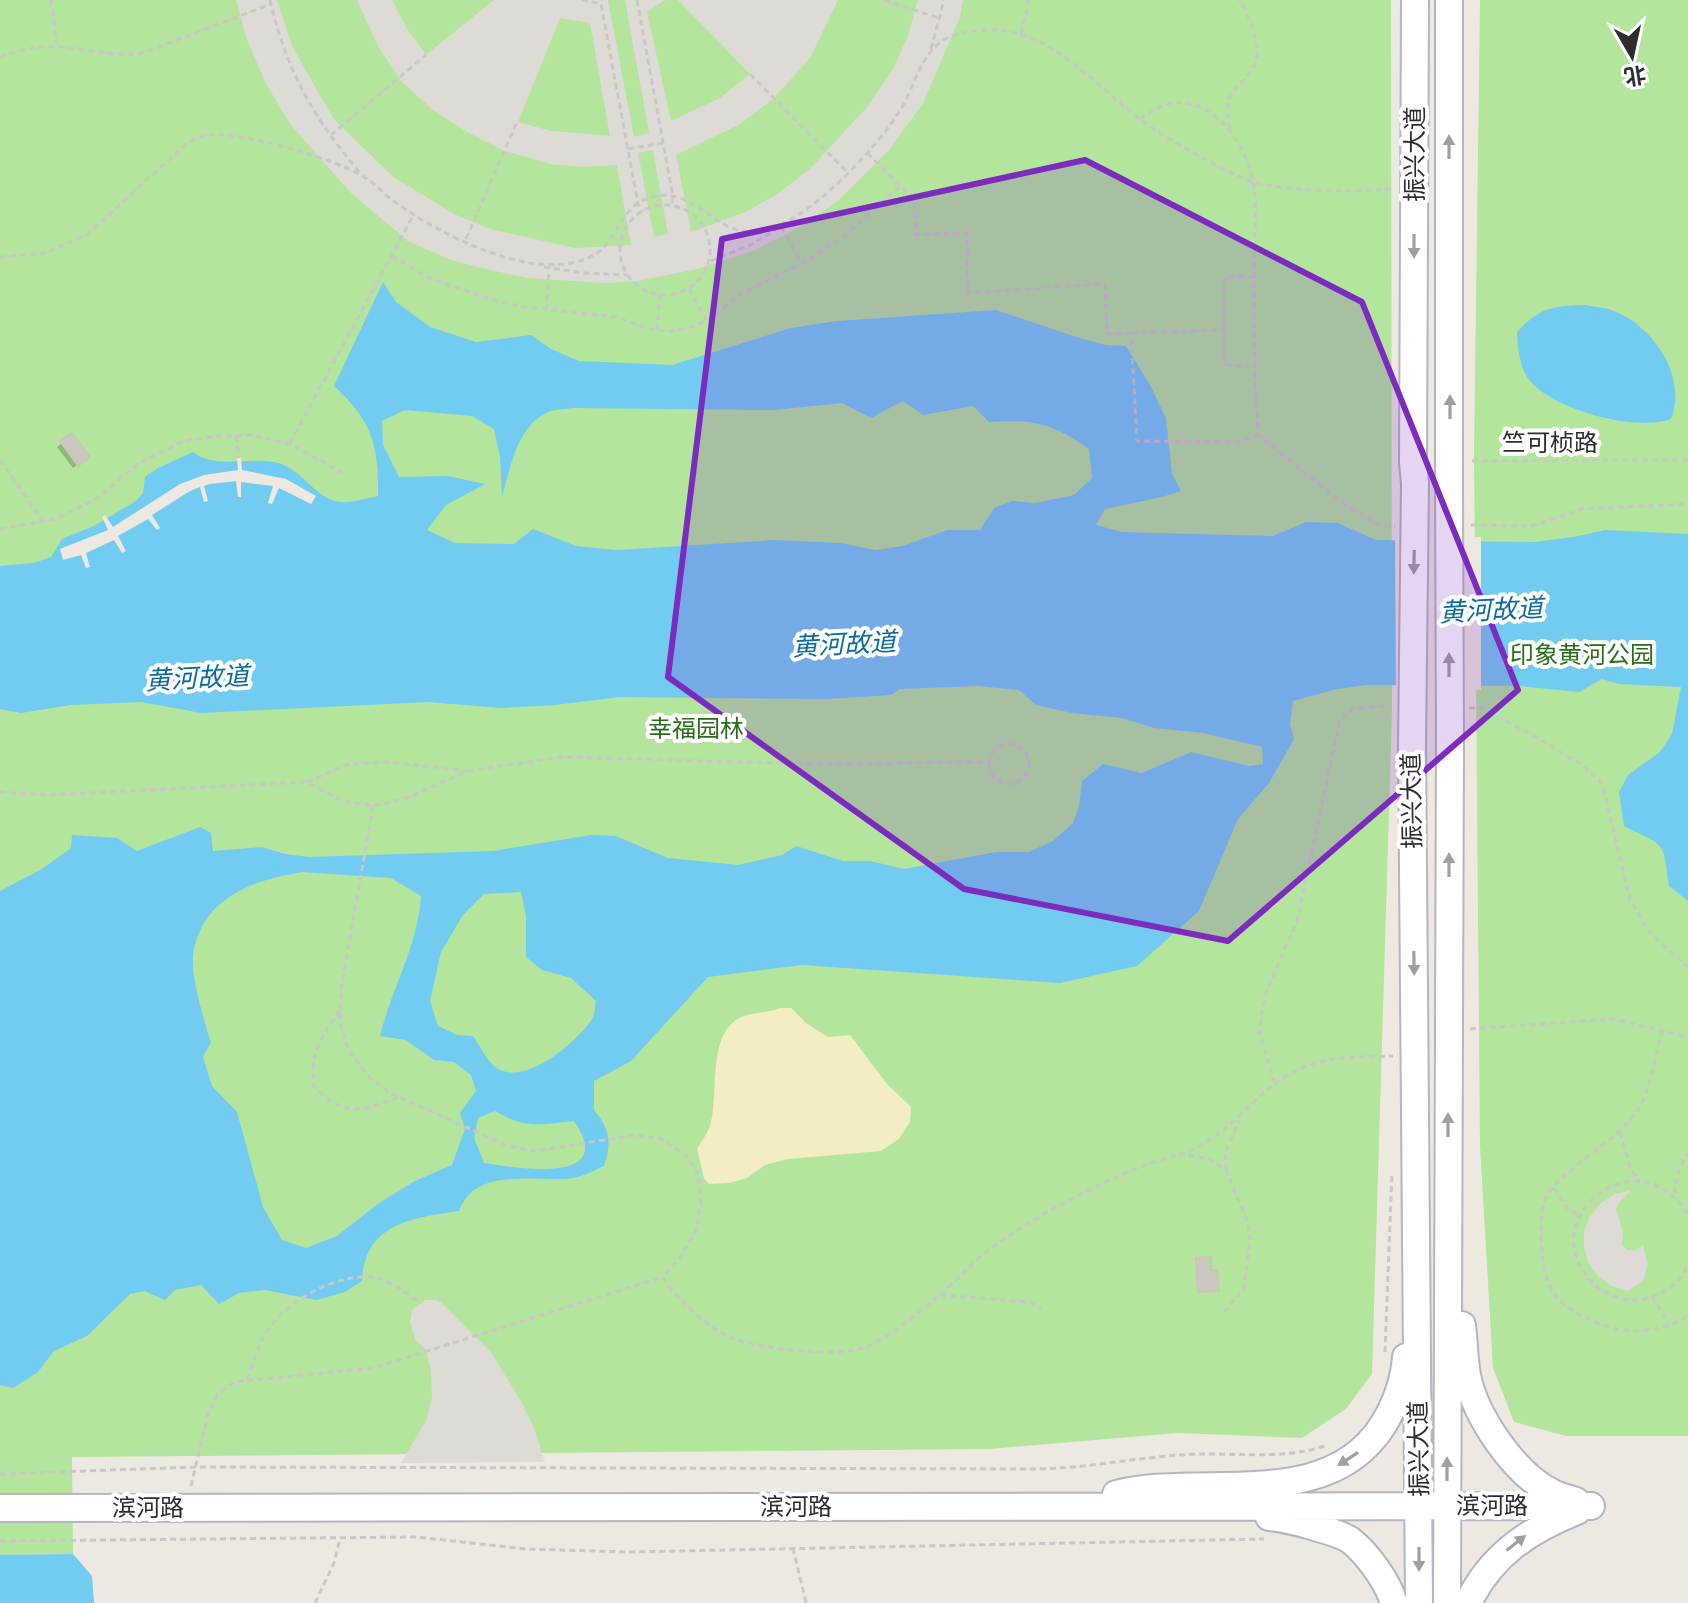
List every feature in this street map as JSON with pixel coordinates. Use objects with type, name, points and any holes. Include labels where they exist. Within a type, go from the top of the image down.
[{"type":"main road","name":"振兴大道","points":[[1415,0],[1412,745],[1419,1603]]},
{"type":"main road","name":"振兴大道","points":[[1447,1603],[1449,0]]},
{"type":"main road","points":[[1448,1175],[1467,1375],[1477,1404],[1494,1436],[1529,1476],[1552,1493],[1591,1506]]},
{"type":"main road","points":[[1070,1507],[1137,1489],[1236,1486],[1310,1479],[1344,1463],[1373,1442],[1392,1411],[1405,1375],[1416,1206]]},
{"type":"main road","points":[[1468,1603],[1485,1572],[1520,1539],[1544,1524],[1591,1506]]},
{"type":"main road","name":"滨河路","points":[[0,1508],[1591,1506]]},
{"type":"main road","points":[[1070,1507],[1282,1518],[1349,1539],[1371,1563],[1394,1603]]},
{"type":"path","points":[[51,0],[57,45]]},
{"type":"path","points":[[582,0],[601,4],[638,204],[643,211]]},
{"type":"path","points":[[637,0],[673,197],[671,206]]},
{"type":"path","points":[[884,0],[939,18]]},
{"type":"path","points":[[709,261],[752,244],[781,227],[848,173],[867,153],[900,111],[930,53],[944,0]]},
{"type":"path","points":[[1021,34],[1029,0]]},
{"type":"path","points":[[1231,133],[1226,111],[1229,99],[1237,84],[1256,64],[1258,56],[1248,16],[1239,0]]},
{"type":"path","points":[[0,57],[36,46],[57,45],[122,55],[140,54],[271,2],[283,48],[298,86],[329,136],[363,176],[414,214],[479,248],[550,268],[627,275]]},
{"type":"path","points":[[930,53],[940,42],[957,34],[997,30],[1021,34],[1061,55],[1153,128],[1253,182],[1307,189],[1415,188]]},
{"type":"path","points":[[329,136],[426,55]]},
{"type":"path","points":[[750,74],[848,173]]},
{"type":"path","points":[[1140,119],[1162,105],[1185,103],[1205,110],[1225,125],[1243,151],[1253,182],[1254,366],[1258,435],[1342,502],[1381,527],[1396,526]]},
{"type":"path","points":[[465,241],[517,122]]},
{"type":"path","points":[[0,257],[46,253],[88,234],[188,142],[207,135],[232,136],[306,154],[363,176]]},
{"type":"path","points":[[628,149],[663,143]]},
{"type":"path","points":[[867,153],[915,200],[916,235],[967,233],[968,293],[1105,284],[1107,334],[1224,330]]},
{"type":"path","points":[[392,256],[429,278],[504,302],[616,317],[633,325],[657,330],[692,327],[707,321],[739,295],[802,263],[846,235],[900,186]]},
{"type":"path","points":[[522,262],[570,264],[591,256],[604,247],[618,225],[646,199],[681,197],[726,227],[742,233],[764,231],[789,221]]},
{"type":"path","points":[[671,206],[692,213],[702,223],[709,237],[709,261],[700,279],[689,289],[675,295],[645,292],[627,275],[620,256],[620,241],[625,227],[643,211],[671,206]]},
{"type":"path","points":[[290,444],[414,214]]},
{"type":"path","points":[[781,227],[802,263]]},
{"type":"path","points":[[546,310],[550,268]]},
{"type":"path","points":[[1254,277],[1224,277],[1224,365],[1254,366]]},
{"type":"path","points":[[689,289],[707,321]]},
{"type":"path","points":[[657,330],[660,295]]},
{"type":"path","points":[[1131,333],[1137,441],[1240,442],[1258,435]]},
{"type":"path","points":[[0,529],[55,519],[98,498],[137,464],[184,441],[252,435],[290,444],[343,473]]},
{"type":"path","points":[[236,436],[239,458]]},
{"type":"path","points":[[0,460],[43,521]]},
{"type":"path","name":"竺可桢路","points":[[1449,473],[1688,460]]},
{"type":"path","points":[[1471,525],[1532,526],[1583,509],[1688,504]]},
{"type":"path","points":[[1012,744],[1024,750],[1029,769],[1022,780],[1003,783],[992,775],[989,762],[994,751],[1012,744]]},
{"type":"path","points":[[0,792],[48,795],[307,782],[348,764],[388,762],[467,771],[561,757],[815,764],[989,762]]},
{"type":"path","points":[[307,782],[343,801],[373,806],[410,797],[467,771]]},
{"type":"path","points":[[186,1508],[208,1414],[217,1395],[234,1382],[373,1368],[663,1277],[679,1259],[696,1231],[701,1203],[699,1176],[688,1157],[661,1139],[635,1135],[535,1151],[508,1146],[400,1096],[368,1076],[349,1051],[340,1024],[341,990],[373,806]]},
{"type":"path","points":[[341,1009],[319,1038],[314,1054],[314,1086],[327,1101],[342,1109],[364,1109],[400,1096]]},
{"type":"path","points":[[1448,1031],[1613,1019],[1688,1037]]},
{"type":"path","points":[[1662,1030],[1642,1104],[1619,1133],[1563,1178],[1545,1198],[1540,1240],[1545,1280],[1561,1304],[1586,1318],[1620,1331],[1652,1328],[1688,1316]]},
{"type":"path","points":[[663,1277],[667,1285],[700,1317],[728,1337],[800,1350],[837,1351],[867,1347],[940,1295],[989,1249],[1058,1206],[1141,1167],[1202,1145],[1240,1118],[1275,1083],[1325,1059],[1415,1056]]},
{"type":"path","points":[[1224,1312],[1244,1289],[1250,1239],[1248,1223],[1226,1170],[1225,1153],[1240,1118]]},
{"type":"path","points":[[1619,1133],[1630,1167],[1639,1181]]},
{"type":"path","points":[[1179,1153],[1209,1159],[1226,1170]]},
{"type":"path","points":[[1675,1196],[1675,1180],[1688,1153]]},
{"type":"path","points":[[1385,1352],[1393,1160]]},
{"type":"path","points":[[1688,1214],[1675,1196],[1663,1188],[1639,1181],[1624,1181],[1606,1188],[1591,1199],[1580,1216],[1575,1234],[1576,1254],[1583,1272],[1596,1287],[1613,1296],[1632,1300],[1652,1297],[1670,1289],[1688,1265]]},
{"type":"path","points":[[1554,1188],[1567,1208],[1580,1216]]},
{"type":"path","points":[[247,1380],[260,1343],[275,1320],[311,1292],[351,1279],[372,1278],[397,1287],[419,1302]]},
{"type":"path","points":[[940,1295],[1030,1302],[1041,1309]]},
{"type":"path","points":[[1652,1297],[1669,1323]]},
{"type":"path","points":[[0,1474],[196,1467],[1037,1469],[1093,1467],[1198,1454],[1284,1454],[1335,1441]]},
{"type":"path","points":[[0,1541],[416,1537],[526,1549],[629,1552],[1271,1539]]},
{"type":"path","points":[[315,1603],[334,1563],[340,1538]]},
{"type":"path","points":[[793,1548],[806,1603]]},
{"type":"highlighted area","points":[[1085,160],[1362,302],[1518,690],[1228,941],[964,889],[668,677],[722,239]]},
{"type":"green space","name":"幸福园林","points":[[0,0],[1391,0],[1392,712],[1372,1374],[1346,1409],[1302,1438],[1177,1433],[990,1449],[72,1457],[73,1554],[0,1555]]},
{"type":"green space","name":"印象黄河公园","points":[[1480,0],[1688,0],[1688,1436],[1566,1436],[1514,1422],[1493,1368],[1480,1146],[1474,454]]},
{"type":"sand","points":[[791,1008],[806,1023],[828,1037],[850,1035],[887,1084],[911,1107],[910,1122],[899,1139],[881,1151],[788,1159],[765,1165],[747,1178],[709,1184],[704,1178],[697,1149],[710,1126],[716,1065],[724,1035],[732,1023],[744,1016]]},
{"type":"shaded area","points":[[236,0],[277,0],[293,48],[333,118],[392,176],[454,214],[490,229],[575,248],[631,245],[617,165],[583,167],[551,164],[505,151],[467,132],[432,109],[402,82],[378,46],[357,0],[392,0],[407,29],[426,55],[494,0],[608,0],[634,137],[649,133],[625,0],[665,0],[647,12],[671,121],[720,98],[750,74],[678,0],[838,0],[810,58],[774,98],[740,124],[676,155],[691,232],[746,212],[810,169],[868,106],[892,71],[908,36],[918,0],[963,0],[960,17],[923,103],[889,150],[840,199],[802,226],[753,251],[697,269],[638,281],[605,283],[527,278],[451,260],[408,241],[351,193],[290,124],[265,82],[246,37]],"holes":[[[560,18],[590,23],[610,136],[551,131],[518,122]],[[653,150],[668,234],[654,237],[638,153]]]},
{"type":"shaded area","points":[[1631,1190],[1616,1209],[1623,1233],[1622,1244],[1627,1250],[1634,1251],[1643,1245],[1648,1264],[1643,1281],[1628,1291],[1611,1286],[1589,1264],[1584,1248],[1584,1231],[1590,1216],[1601,1203],[1615,1194]]},
{"type":"shaded area","points":[[425,1300],[442,1303],[490,1351],[521,1401],[545,1462],[401,1463],[426,1421],[432,1398],[431,1371],[425,1349],[415,1339],[410,1322],[412,1310]]},
{"type":"water","name":"黄河故道","points":[[383,282],[396,302],[430,327],[476,342],[531,335],[551,349],[579,361],[672,365],[791,328],[837,321],[996,310],[1079,338],[1126,346],[1166,418],[1172,474],[1181,491],[1105,509],[1096,525],[1122,532],[1273,536],[1306,522],[1338,523],[1376,540],[1534,542],[1605,530],[1688,534],[1688,901],[1669,886],[1660,846],[1624,826],[1619,792],[1628,775],[1660,752],[1672,734],[1681,687],[1619,684],[1602,679],[1579,692],[1520,686],[1365,685],[1293,701],[1290,724],[1294,739],[1269,783],[1238,819],[1199,911],[1137,966],[1060,983],[802,965],[708,977],[631,1061],[594,1081],[594,1110],[608,1136],[604,1166],[574,1178],[509,1179],[479,1187],[467,1197],[459,1211],[408,1221],[382,1235],[365,1262],[362,1281],[345,1292],[316,1300],[265,1290],[239,1293],[219,1304],[201,1285],[175,1290],[165,1300],[144,1291],[130,1294],[87,1336],[54,1351],[38,1372],[13,1388],[0,1385],[0,891],[42,869],[71,848],[72,835],[117,838],[137,851],[200,827],[211,833],[213,851],[262,847],[309,857],[493,851],[591,835],[616,836],[668,858],[738,865],[782,855],[796,846],[843,861],[870,861],[904,869],[996,852],[1029,852],[1053,841],[1073,823],[1082,781],[1103,764],[1142,773],[1191,752],[1249,766],[1263,764],[1262,747],[1203,733],[1154,728],[1122,718],[1072,713],[1036,705],[1019,690],[978,686],[900,689],[891,695],[827,699],[619,697],[501,708],[428,702],[201,713],[141,702],[71,705],[21,713],[0,709],[0,566],[34,563],[51,557],[62,539],[94,526],[136,501],[143,493],[145,477],[158,468],[193,452],[223,462],[267,461],[287,467],[332,500],[350,502],[378,496],[377,462],[371,435],[357,411],[334,386]],"holes":[[[903,401],[923,415],[973,406],[989,422],[1031,422],[1064,433],[1089,449],[1092,478],[1074,495],[1035,503],[1012,501],[994,508],[980,530],[947,530],[903,546],[876,550],[840,543],[775,540],[617,550],[576,546],[533,529],[514,544],[455,543],[427,530],[446,505],[485,484],[448,476],[399,477],[383,445],[382,421],[405,410],[472,416],[494,429],[500,457],[502,496],[522,437],[537,418],[554,410],[774,410],[842,403],[871,418]],[[302,872],[391,878],[421,896],[415,932],[380,1036],[406,1040],[434,1060],[454,1062],[471,1075],[476,1091],[460,1113],[465,1129],[452,1165],[415,1181],[379,1203],[337,1236],[306,1248],[282,1240],[263,1207],[237,1112],[212,1086],[203,1057],[211,1042],[193,965],[198,936],[217,906],[247,887]],[[521,892],[526,916],[526,957],[542,970],[571,978],[596,1001],[592,1019],[585,1029],[548,1060],[519,1072],[506,1072],[494,1066],[473,1036],[457,1035],[438,1026],[430,1001],[441,952],[463,915],[484,894]],[[495,1111],[525,1123],[574,1121],[584,1142],[583,1156],[573,1164],[558,1168],[517,1168],[484,1163],[474,1138],[478,1118]]]},
{"type":"water","points":[[1586,305],[1608,309],[1626,317],[1652,339],[1663,354],[1675,386],[1671,419],[1637,423],[1596,416],[1558,401],[1526,376],[1521,364],[1517,332],[1540,313],[1565,306]]},
{"type":"water","points":[[73,1554],[92,1576],[94,1603],[0,1603],[0,1555]]},
{"type":"pier","points":[[241,457],[242,470],[286,479],[316,496],[311,504],[279,488],[272,504],[268,503],[273,486],[241,482],[241,497],[238,497],[236,481],[210,484],[204,486],[208,501],[204,502],[200,487],[152,515],[160,528],[157,530],[148,519],[118,536],[126,551],[122,553],[114,540],[86,553],[90,567],[86,568],[81,555],[63,560],[60,549],[108,530],[102,517],[105,515],[113,527],[180,484],[204,475],[238,470],[237,458]]},
{"type":"pier","points":[[1395,536],[1481,537],[1481,690],[1396,689]]},
{"type":"building","points":[[72,433],[90,457],[78,466],[60,441]]},
{"type":"building","points":[[1211,1257],[1211,1270],[1217,1270],[1219,1291],[1198,1292],[1196,1258]]}]
